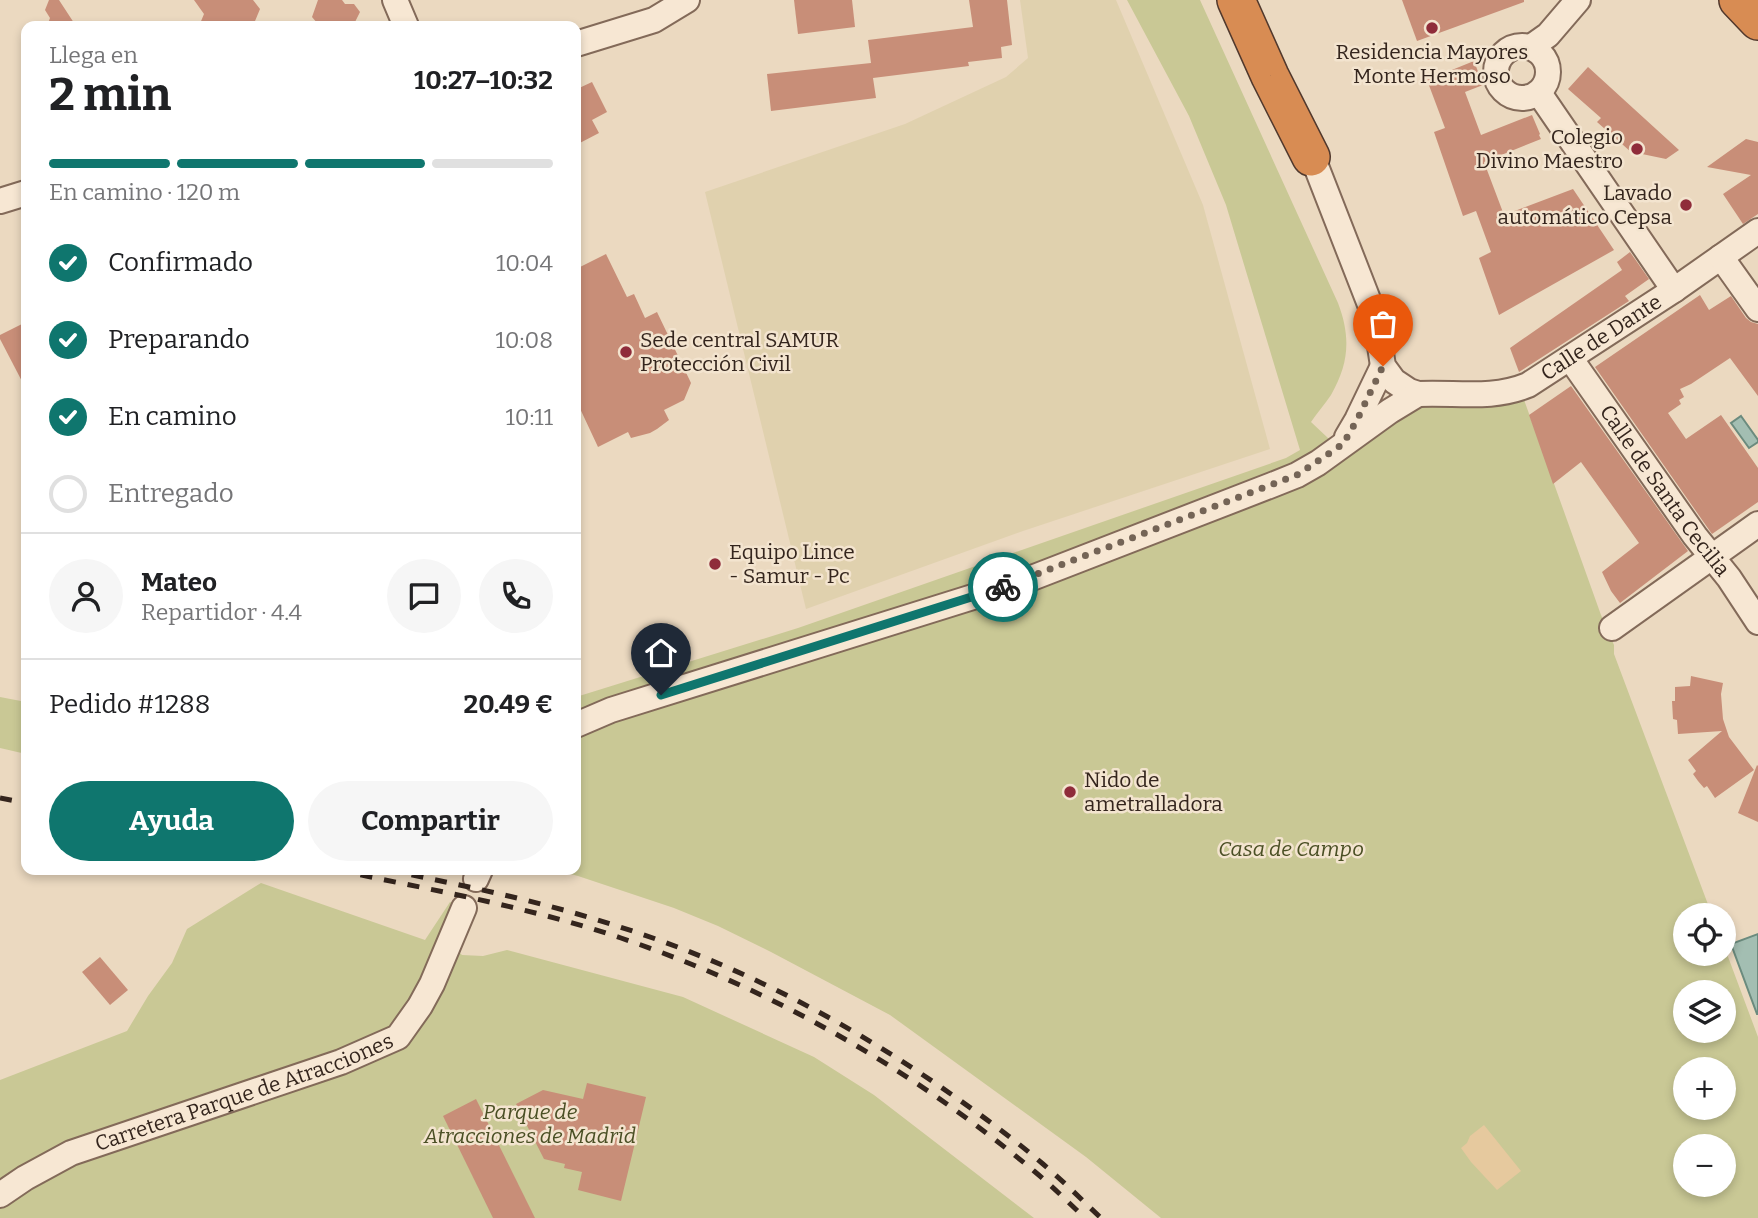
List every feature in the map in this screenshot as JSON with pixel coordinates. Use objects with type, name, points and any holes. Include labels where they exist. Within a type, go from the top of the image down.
[{"type":"highway","points":[[1236,0],[1311,157]]},
{"type":"highway","points":[[1738,0],[1758,21]]},
{"type":"street","points":[[396,0],[403,21]]},
{"type":"street","points":[[581,42],[654,20],[687,0]]},
{"type":"street","points":[[1255,0],[1282,68],[1311,157],[1376,320],[1382,357],[1394,381],[1409,391],[1423,394]]},
{"type":"street","points":[[1531,47],[1548,34],[1578,0]]},
{"type":"street","points":[[1516,46],[1531,47],[1544,57],[1547,80],[1539,93],[1531,97],[1514,97],[1500,87],[1496,79],[1497,62],[1508,49],[1516,46]]},
{"type":"street","points":[[1539,93],[1674,290]]},
{"type":"street","points":[[0,201],[21,195]]},
{"type":"street","name":"Calle de Dante","points":[[1423,394],[1492,394],[1513,391],[1528,384],[1674,290],[1758,231]]},
{"type":"street","points":[[1721,257],[1758,309]]},
{"type":"street","points":[[1343,444],[1357,420],[1382,357]]},
{"type":"street","name":"Calle de Santa Cecilia","points":[[1570,358],[1758,622]]},
{"type":"street","points":[[581,723],[611,710],[1024,581],[1297,475],[1390,411],[1423,394]]},
{"type":"street","points":[[1612,628],[1758,524]]},
{"type":"street","name":"Carretera Parque de Atracciones","points":[[0,1195],[71,1153],[341,1062],[398,1037],[432,984],[464,908]]},
{"type":"shaded area","points":[[1020,0],[1116,0],[1203,205],[1270,449],[1023,531],[806,609],[705,192],[905,124],[1006,77],[1028,58]]},
{"type":"shaded area","points":[[1741,416],[1758,440],[1749,448],[1731,423]]},
{"type":"shaded area","points":[[1758,934],[1758,1014],[1736,957],[1736,942]]},
{"type":"green space","name":"Casa de Campo","points":[[1127,0],[1200,0],[1338,303],[1345,327],[1345,361],[1331,395],[1311,422],[1346,455],[1405,408],[1434,404],[1511,403],[1523,397],[1614,645],[1614,654],[1707,903],[1673,903],[1673,966],[1731,966],[1758,1037],[1758,1218],[1161,1218],[1086,1157],[890,1015],[718,926],[674,908],[574,875],[581,875],[581,695],[798,628],[1286,458],[1300,450],[1226,205],[1189,116]]},
{"type":"green space","points":[[0,697],[21,701],[21,753],[0,748]]},
{"type":"green space","name":"Parque de Atracciones de Madrid","points":[[261,883],[425,940],[450,902],[473,912],[459,952],[462,955],[483,956],[507,950],[683,997],[814,1057],[874,1095],[1034,1218],[0,1218],[0,1080],[127,1031],[172,963],[187,929]]},
{"type":"sand","points":[[1484,1125],[1521,1171],[1497,1190],[1461,1148],[1470,1136]]},
{"type":"building","points":[[49,0],[59,0],[73,21],[49,21],[45,10]]},
{"type":"building","points":[[194,0],[253,0],[260,9],[255,21],[201,21],[204,14]]},
{"type":"building","points":[[318,0],[342,0],[345,4],[354,4],[360,12],[356,21],[315,21],[312,17]]},
{"type":"building","points":[[794,0],[852,0],[855,27],[798,34]]},
{"type":"building","points":[[969,0],[1007,0],[1012,45],[1001,47],[1002,58],[968,62],[969,66],[873,78],[876,98],[771,111],[767,74],[871,63],[868,40],[973,27]]},
{"type":"building","name":"Residencia Mayores Monte Hermoso","points":[[1402,0],[1524,0],[1524,2],[1417,41]]},
{"type":"building","points":[[1474,61],[1483,85],[1465,92],[1481,135],[1532,115],[1541,139],[1484,162],[1504,215],[1573,189],[1614,250],[1499,315],[1479,258],[1491,252],[1476,211],[1463,216],[1434,132],[1445,128],[1427,80]]},
{"type":"building","points":[[1588,67],[1679,150],[1666,159],[1642,154],[1636,146],[1631,152],[1597,122],[1601,118],[1568,89]]},
{"type":"building","points":[[592,82],[607,112],[592,120],[599,133],[581,142],[581,87]]},
{"type":"building","points":[[1746,139],[1758,142],[1758,214],[1743,224],[1723,194],[1751,175],[1707,167]]},
{"type":"building","points":[[1630,252],[1649,279],[1625,296],[1629,301],[1519,372],[1510,348],[1622,270],[1617,262]]},
{"type":"building","name":"Sede central SAMUR Protección Civil","points":[[606,254],[627,297],[634,294],[645,318],[657,312],[691,383],[684,400],[664,410],[669,420],[657,429],[631,438],[628,432],[598,447],[581,411],[581,266]]},
{"type":"building","points":[[1700,295],[1709,310],[1731,296],[1746,318],[1758,324],[1758,396],[1730,358],[1680,389],[1684,397],[1679,400],[1681,404],[1668,413],[1686,439],[1721,415],[1758,468],[1758,502],[1712,534],[1595,367]]},
{"type":"building","points":[[21,324],[21,379],[0,339],[0,335]]},
{"type":"building","points":[[1571,386],[1688,551],[1620,603],[1602,572],[1639,543],[1581,462],[1553,484],[1529,415]]},
{"type":"building","points":[[1691,676],[1723,683],[1723,719],[1729,737],[1754,770],[1715,798],[1707,786],[1704,788],[1693,774],[1696,771],[1688,760],[1722,731],[1678,734],[1677,720],[1673,719],[1672,701],[1675,701],[1675,687],[1690,686]]},
{"type":"building","points":[[1758,766],[1758,822],[1738,813]]},
{"type":"building","points":[[100,957],[128,990],[110,1005],[82,972]]},
{"type":"building","points":[[587,1083],[646,1097],[621,1201],[578,1190],[582,1172],[544,1159],[516,1104],[543,1090],[583,1099]]},
{"type":"building","points":[[476,1099],[535,1218],[493,1218],[443,1116]]},
{"type":"railway","points":[[0,798],[21,802]]},
{"type":"railway","points":[[361,875],[480,900],[586,927],[677,958],[786,1007],[890,1066],[939,1099],[1034,1171],[1085,1218]]},
{"type":"railway","points":[[411,875],[505,895],[591,918],[702,957],[782,993],[896,1057],[1003,1131],[1058,1177],[1101,1218]]},
{"type":"way so far","points":[[1003,587],[1297,475],[1318,463],[1343,444],[1383,366]]},
{"type":"place","name":"Residencia Mayores Monte Hermoso","points":[[1432,28]]},
{"type":"place","name":"Colegio Divino Maestro","points":[[1637,149]]},
{"type":"place","name":"Lavado automático Cepsa","points":[[1686,205]]},
{"type":"place","name":"Sede central SAMUR Protección Civil","points":[[626,352]]},
{"type":"place","name":"Equipo Lince - Samur - Pc","points":[[715,564]]},
{"type":"place","name":"Nido de ametralladora","points":[[1070,792]]},
{"type":"route","points":[[661,695],[1003,587]]}]
